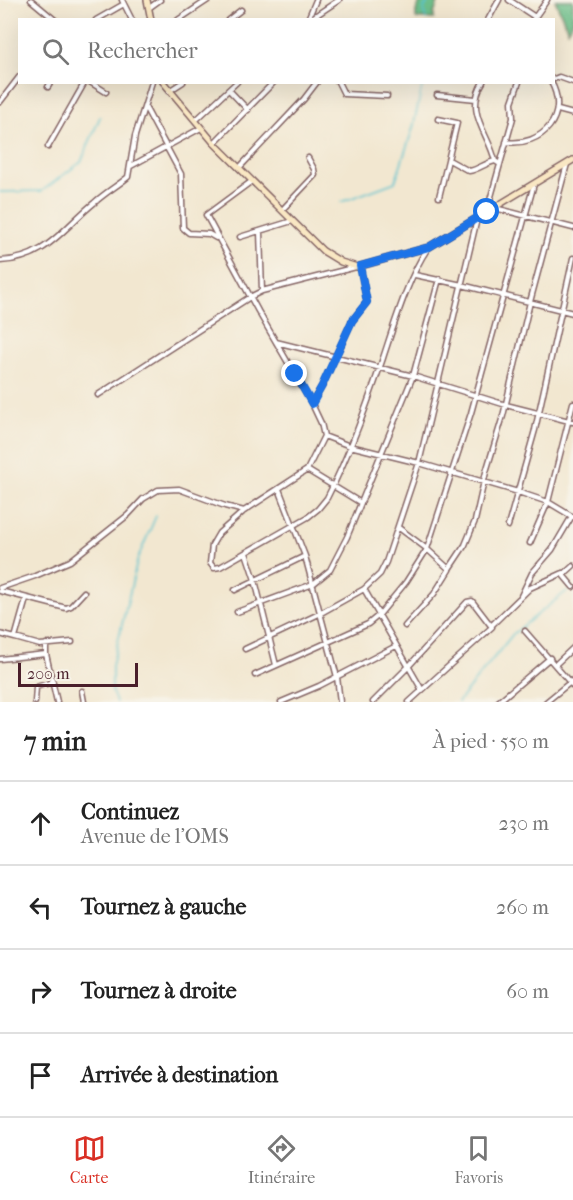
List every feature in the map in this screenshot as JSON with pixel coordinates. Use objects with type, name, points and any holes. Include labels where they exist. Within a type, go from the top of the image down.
[{"type":"street","points":[[31,0],[53,18]]},
{"type":"street","points":[[147,0],[151,18]]},
{"type":"street","points":[[149,8],[160,0]]},
{"type":"street","points":[[181,18],[207,0]]},
{"type":"street","points":[[309,18],[316,0]]},
{"type":"street","points":[[311,18],[339,0]]},
{"type":"street","points":[[489,18],[499,0]]},
{"type":"street","points":[[509,0],[534,18],[547,0]]},
{"type":"street","points":[[99,18],[123,2],[131,18]]},
{"type":"street","points":[[231,18],[242,10]]},
{"type":"street","points":[[555,79],[559,77],[573,82]]},
{"type":"street","points":[[0,102],[18,79]]},
{"type":"street","points":[[48,147],[84,84]]},
{"type":"street","points":[[93,84],[106,92]]},
{"type":"street","points":[[0,261],[16,260],[51,244],[88,208],[128,177],[135,136],[151,84]]},
{"type":"street","points":[[164,84],[214,143],[291,221],[333,258],[359,267]]},
{"type":"street","points":[[169,91],[180,84]]},
{"type":"street","points":[[195,121],[235,84]]},
{"type":"street","points":[[214,143],[272,84]]},
{"type":"street","points":[[239,168],[296,108],[315,84]]},
{"type":"street","points":[[339,84],[344,94],[387,96]]},
{"type":"street","points":[[482,84],[476,99],[479,126],[490,145],[495,161],[500,164]]},
{"type":"street","points":[[487,212],[513,118],[512,102],[518,84]]},
{"type":"street","points":[[506,142],[520,142],[537,136],[549,126],[558,110],[557,95],[553,84]]},
{"type":"street","points":[[228,90],[248,110]]},
{"type":"street","points":[[437,95],[476,99]]},
{"type":"street","points":[[144,106],[182,178],[183,228],[189,233],[209,234],[219,242]]},
{"type":"street","points":[[558,110],[573,114]]},
{"type":"street","points":[[438,119],[457,123],[438,197]]},
{"type":"street","points":[[131,166],[201,128]]},
{"type":"street","points":[[282,210],[315,176],[313,165],[308,158]]},
{"type":"street","points":[[449,160],[469,171],[495,161]]},
{"type":"street","points":[[98,394],[262,291],[429,247],[570,162]]},
{"type":"street","points":[[405,626],[434,594],[465,545],[475,521],[506,405],[530,302],[570,162]]},
{"type":"street","points":[[252,181],[206,215],[219,242],[312,404],[324,436],[307,470],[244,511],[215,537],[212,545],[211,565],[217,568],[318,509],[334,485],[380,368],[397,317],[420,261],[429,247]]},
{"type":"street","points":[[255,675],[368,624],[379,615],[406,582],[427,549],[475,396],[534,183]]},
{"type":"street","points":[[494,208],[573,228]]},
{"type":"street","points":[[245,649],[321,613],[364,589],[374,581],[383,568],[399,528],[419,463],[477,217]]},
{"type":"street","points":[[240,237],[291,221]]},
{"type":"street","points":[[260,232],[262,291]]},
{"type":"street","points":[[508,526],[539,413],[573,258]]},
{"type":"street","points":[[312,404],[352,321],[367,302],[359,267]]},
{"type":"street","points":[[415,275],[573,313]]},
{"type":"street","points":[[237,612],[313,584],[330,570],[347,537],[413,376],[439,279]]},
{"type":"street","points":[[276,342],[413,376],[475,396],[571,422]]},
{"type":"street","points":[[530,543],[548,502],[571,422],[573,404]]},
{"type":"street","points":[[324,436],[350,446],[419,463],[518,492],[548,502],[573,516],[552,550],[532,573],[520,598]]},
{"type":"street","points":[[307,470],[361,503]]},
{"type":"street","points":[[0,590],[70,561],[128,515],[143,499],[158,490],[179,489],[244,511]]},
{"type":"street","points":[[279,489],[305,556],[337,677],[340,702]]},
{"type":"street","points":[[399,528],[449,569]]},
{"type":"street","points":[[246,553],[276,665]]},
{"type":"street","points":[[235,590],[305,556]]},
{"type":"street","points":[[409,702],[478,640],[530,588],[573,566]]},
{"type":"street","points":[[563,573],[573,587]]},
{"type":"street","points":[[364,589],[422,690]]},
{"type":"street","points":[[0,590],[26,599],[68,608],[84,592]]},
{"type":"street","points":[[15,638],[26,599]]},
{"type":"street","points":[[373,702],[467,602],[472,601],[492,625]]},
{"type":"street","points":[[525,631],[572,683],[546,702]]},
{"type":"street","points":[[0,634],[33,644],[72,642]]},
{"type":"street","points":[[46,644],[46,654],[57,702]]},
{"type":"street","points":[[281,702],[303,694],[396,646]]},
{"type":"street","points":[[556,664],[573,648]]},
{"type":"street","points":[[0,659],[46,654]]},
{"type":"street","points":[[498,702],[550,658]]},
{"type":"street","points":[[35,702],[36,687],[54,682]]},
{"type":"street","points":[[82,691],[84,702]]},
{"type":"green space","points":[[421,0],[439,0],[434,18],[416,18],[416,11]]},
{"type":"green space","points":[[555,0],[573,0],[573,20],[568,30]]},
{"type":"waterway","points":[[426,18],[424,8],[430,0]]},
{"type":"waterway","points":[[341,202],[395,182],[413,128],[423,84]]},
{"type":"waterway","points":[[0,192],[42,191],[81,162],[100,117]]},
{"type":"waterway","points":[[116,702],[112,692],[112,666],[138,558],[156,516]]},
{"type":"waterway","points":[[458,702],[513,634],[567,591]]},
{"type":"route","points":[[295,374],[312,404],[352,321],[367,302],[360,266],[429,247],[487,212]]}]
